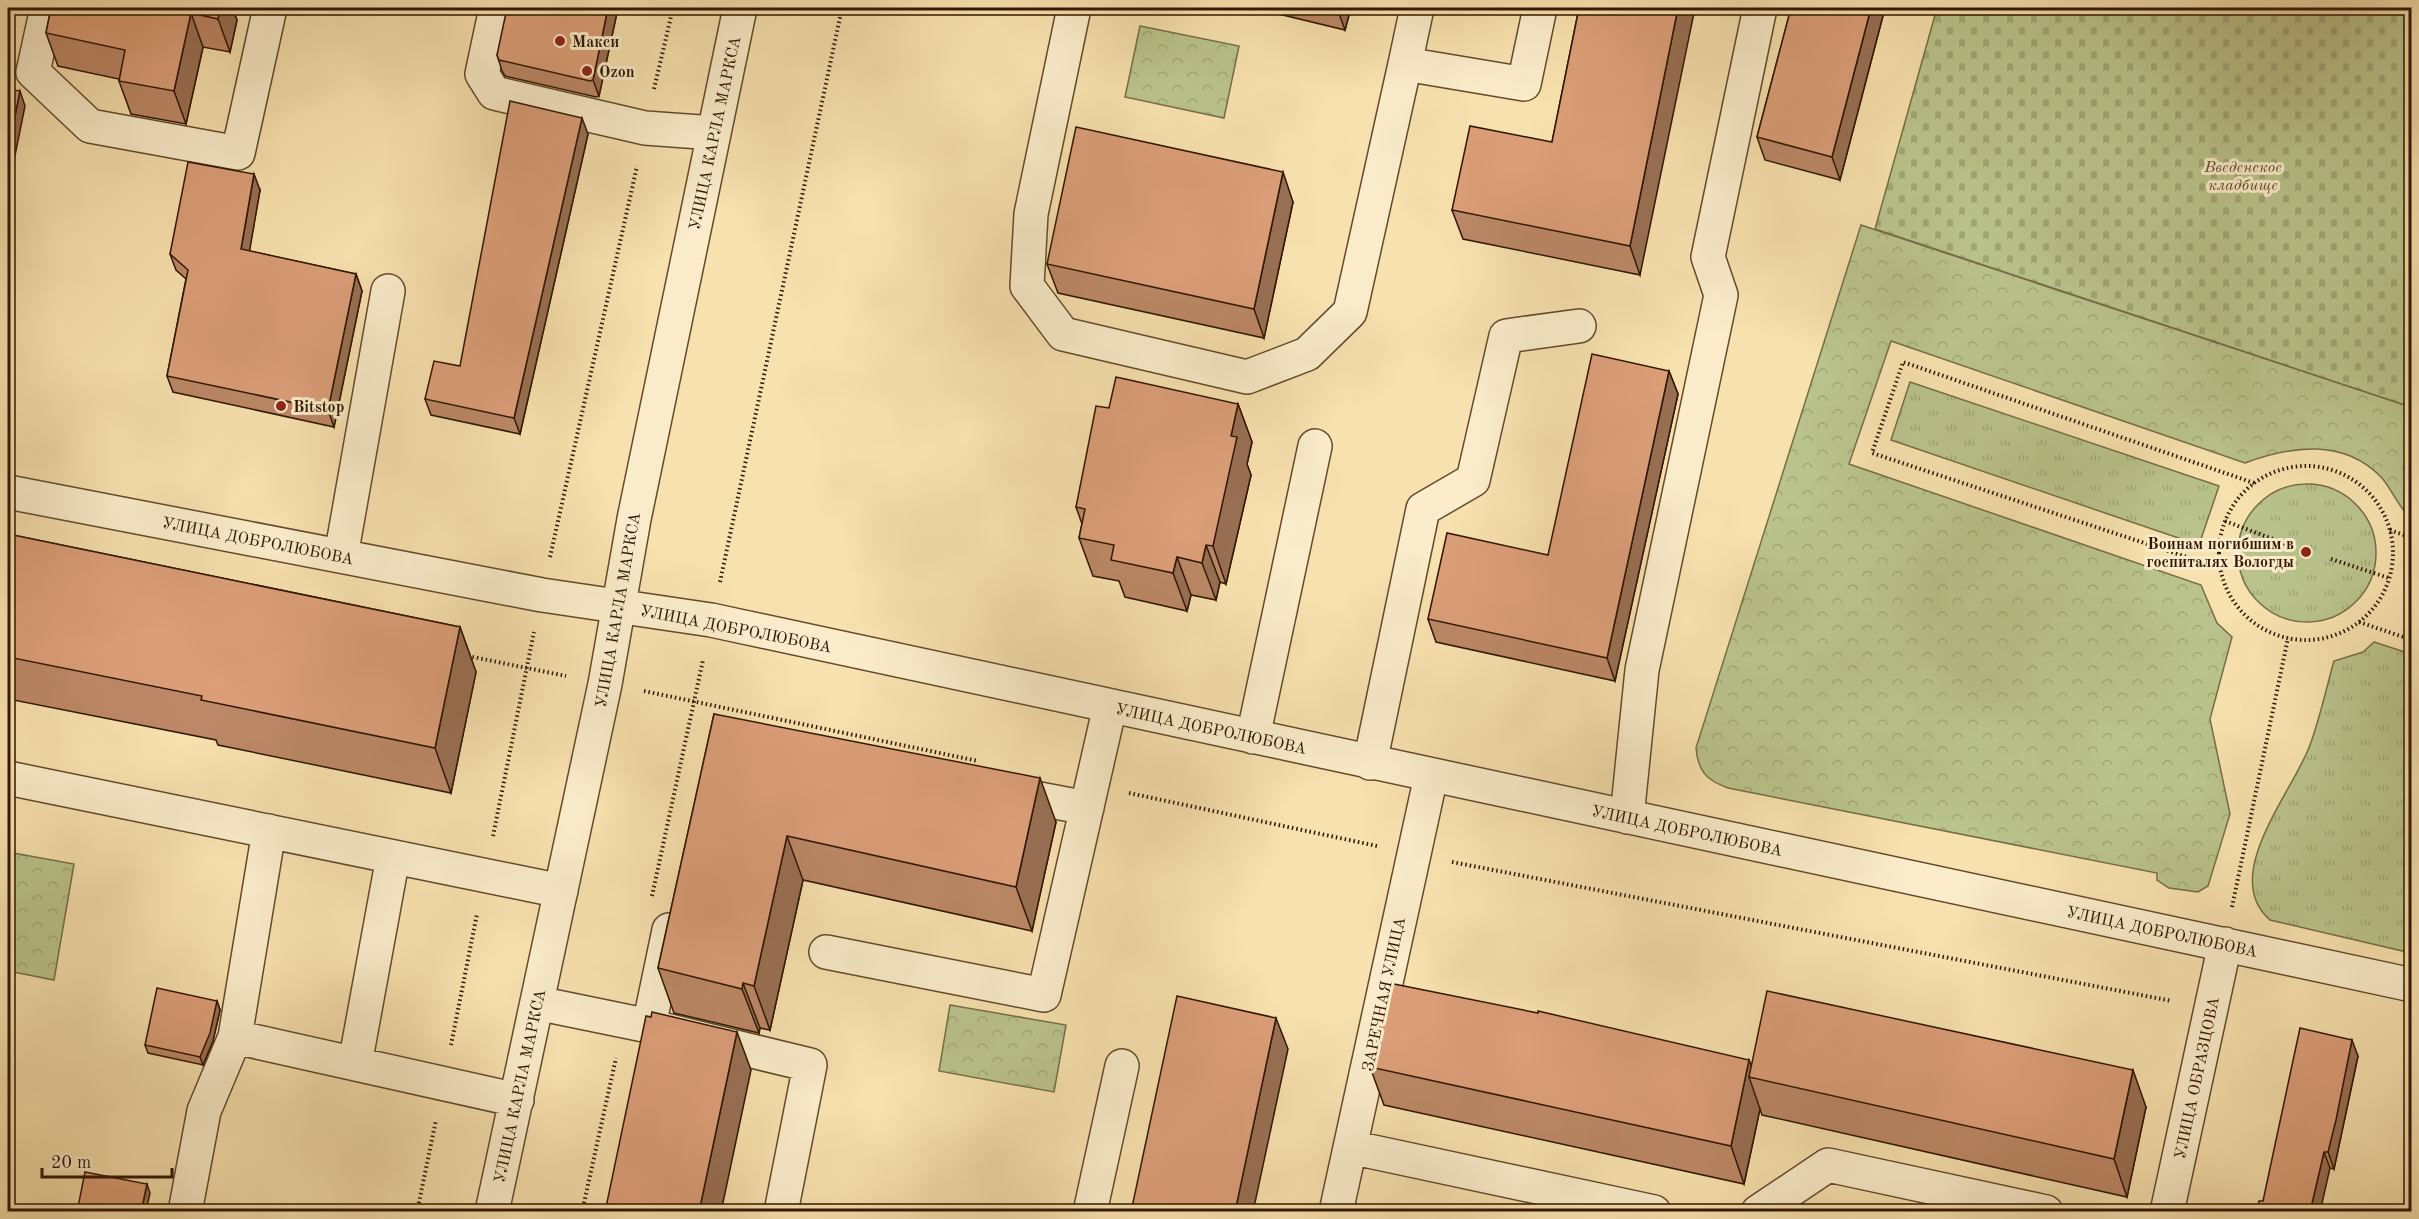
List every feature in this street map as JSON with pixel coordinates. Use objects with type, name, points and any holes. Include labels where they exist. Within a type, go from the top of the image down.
[{"type":"street","points":[[47,8],[20,69],[90,126],[238,153],[270,8]]},
{"type":"street","points":[[495,8],[482,74],[494,93],[645,128],[714,133]]},
{"type":"street","name":"УЛИЦА КАРЛА МАРКСА","points":[[492,1212],[561,891],[634,519],[740,8]]},
{"type":"street","points":[[1074,8],[1031,214],[1027,286],[1063,334],[1247,377],[1307,354],[1350,312],[1417,8]]},
{"type":"street","points":[[1405,64],[1524,84],[1540,8]]},
{"type":"street","points":[[1628,817],[1642,670],[1721,294],[1708,257],[1760,8]]},
{"type":"street","points":[[341,556],[388,291]]},
{"type":"street","points":[[1370,763],[1424,509],[1473,480],[1506,336],[1579,326]]},
{"type":"street","points":[[1252,737],[1315,446]]},
{"type":"street","name":"УЛИЦА ДОБРОЛЮБОВА","points":[[8,492],[542,595],[711,620],[2412,986]]},
{"type":"street","points":[[826,952],[1044,995],[1110,706]]},
{"type":"street","name":"ЗАРЕЧНАЯ УЛИЦА","points":[[1336,1212],[1431,776]]},
{"type":"street","points":[[8,778],[561,891]]},
{"type":"street","points":[[970,786],[1087,808]]},
{"type":"street","points":[[185,1212],[204,1111],[235,1037],[269,831]]},
{"type":"street","points":[[355,1064],[393,856]]},
{"type":"street","points":[[649,1026],[676,898]]},
{"type":"street","name":"УЛИЦА ОБРАЗЦОВА","points":[[2166,1212],[2224,944]]},
{"type":"street","points":[[537,1003],[649,1026],[810,1065],[781,1212]]},
{"type":"street","points":[[235,1037],[517,1100]]},
{"type":"street","points":[[1090,1212],[1122,1066]]},
{"type":"street","points":[[1350,1147],[1654,1212]]},
{"type":"street","points":[[1758,1212],[1828,1165],[2046,1212]]},
{"type":"path","points":[[2220,568],[1872,453],[1903,362],[2254,483]]},
{"type":"path","points":[[2307,466],[2343,474],[2372,497],[2383,513],[2390,530],[2392,546],[2389,578],[2382,595],[2359,622],[2325,638],[2307,640],[2288,638],[2268,632],[2251,621],[2232,597],[2220,568],[2220,536],[2232,507],[2254,483],[2288,468],[2307,466]]},
{"type":"path","points":[[2225,521],[2286,544]]},
{"type":"path","points":[[2390,530],[2412,538]]},
{"type":"path","points":[[2331,559],[2389,578]]},
{"type":"path","points":[[2359,622],[2412,640]]},
{"type":"path","points":[[2224,944],[2288,638]]},
{"type":"green space","name":"Введенское кладбище","points":[[1937,8],[2411,8],[2411,407],[1875,229]]},
{"type":"green space","points":[[1140,26],[1239,46],[1224,118],[1125,97]]},
{"type":"green space","points":[[1861,225],[2411,407],[2411,518],[2381,477],[2350,456],[2316,449],[2298,450],[2245,463],[1891,341],[1849,464],[2201,585],[2217,623],[2232,637],[2210,719],[2230,814],[2208,886],[2198,892],[2169,888],[2157,880],[2157,873],[1728,788],[1714,782],[1701,769],[1696,748]]},
{"type":"green space","points":[[1910,382],[2219,486],[2199,545],[1891,440]]},
{"type":"green space","points":[[2307,484],[2334,489],[2356,504],[2371,526],[2376,553],[2371,580],[2356,602],[2334,617],[2307,622],[2280,617],[2258,602],[2243,580],[2238,553],[2243,526],[2258,504],[2280,489]]},
{"type":"green space","points":[[2374,642],[2411,654],[2411,953],[2270,920],[2256,902],[2252,881],[2256,858],[2264,834],[2310,745],[2334,661],[2363,652]]},
{"type":"green space","points":[[8,852],[74,864],[54,980],[8,971]]},
{"type":"green space","points":[[950,1005],[1066,1025],[1054,1092],[939,1071]]},
{"type":"building","points":[[51,8],[220,8],[218,19],[191,13],[174,91],[119,81],[125,50],[46,33]]},
{"type":"building","name":"Макси","points":[[507,8],[608,8],[593,80],[499,60],[497,55]]},
{"type":"building","points":[[1579,8],[1678,8],[1630,246],[1452,210],[1470,126],[1552,142]]},
{"type":"building","points":[[1791,8],[1871,8],[1832,157],[1757,137]]},
{"type":"building","points":[[8,89],[20,91],[8,150]]},
{"type":"building","points":[[510,101],[582,118],[514,418],[425,399],[434,361],[460,366]]},
{"type":"building","points":[[1076,127],[1283,172],[1254,309],[1047,264]]},
{"type":"building","points":[[188,162],[254,174],[241,249],[356,274],[328,410],[167,376],[188,270],[170,254]]},
{"type":"building","points":[[1592,354],[1669,371],[1607,658],[1428,619],[1447,533],[1548,555]]},
{"type":"building","points":[[1116,377],[1238,404],[1231,436],[1237,437],[1213,546],[1206,545],[1202,563],[1177,557],[1173,573],[1111,560],[1114,545],[1079,538],[1085,509],[1076,507],[1096,406],[1109,408]]},
{"type":"building","points":[[8,534],[460,627],[435,748],[201,700],[202,696],[8,657]]},
{"type":"building","points":[[714,714],[1040,778],[1016,887],[787,836],[754,986],[743,983],[742,989],[658,968]]},
{"type":"building","points":[[1389,983],[1538,1013],[1538,1011],[1749,1060],[1731,1146],[1370,1067]]},
{"type":"building","points":[[157,988],[217,1001],[210,1033],[200,1057],[145,1045]]},
{"type":"building","points":[[1767,991],[2133,1070],[2114,1159],[1749,1077]]},
{"type":"building","points":[[1177,996],[1276,1018],[1235,1212],[1131,1212]]},
{"type":"building","points":[[652,1012],[737,1032],[699,1212],[605,1212],[646,1016],[651,1017]]},
{"type":"building","points":[[2300,1028],[2352,1040],[2336,1120],[2328,1152],[2324,1152],[2310,1212],[2256,1212],[2259,1201],[2263,1201]]},
{"type":"building","points":[[85,1172],[147,1184],[141,1212],[77,1212]]},
{"type":"place","name":"Макси","points":[[560,41]]},
{"type":"place","name":"Ozon","points":[[587,71]]},
{"type":"place","name":"Bitstop","points":[[281,406]]},
{"type":"place","name":"Воинам погибшим в госпиталях Вологды","points":[[2306,552]]}]
